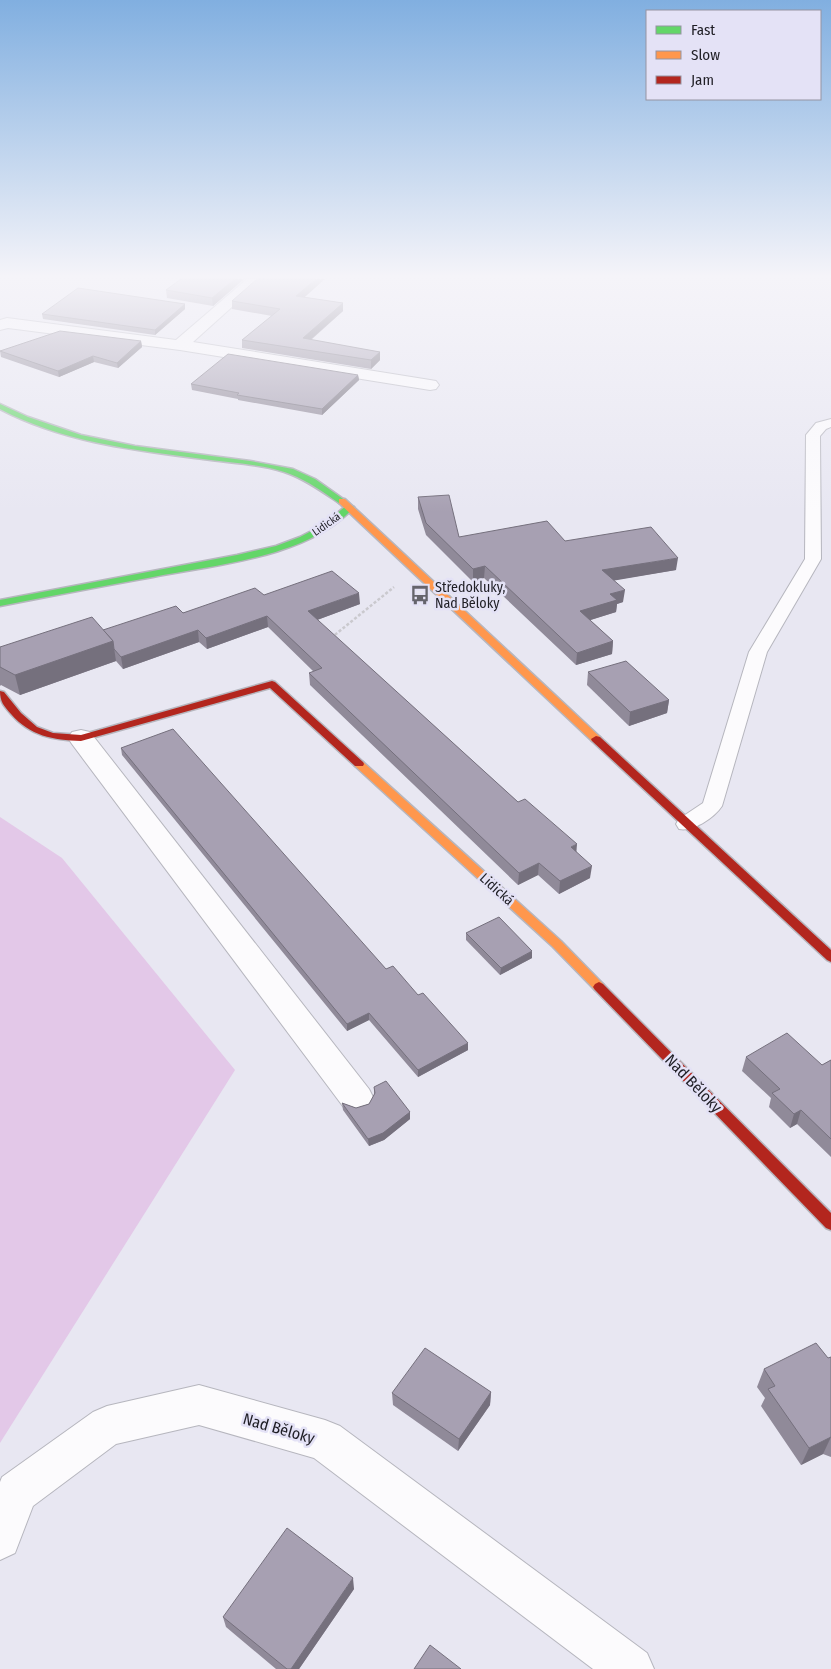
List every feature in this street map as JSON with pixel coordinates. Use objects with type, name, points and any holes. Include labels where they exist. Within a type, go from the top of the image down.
[{"type":"street","points":[[251,357],[430,385]]},
{"type":"street","name":"Lidická","points":[[0,406],[54,431],[102,443],[240,462],[296,474],[322,486],[350,507],[326,527],[303,539],[279,548],[237,558],[0,603]]},
{"type":"street","points":[[350,507],[686,824],[831,957]]},
{"type":"street","name":"Lidická","points":[[0,694],[23,724],[40,734],[62,739],[81,738],[272,684],[557,944]]},
{"type":"street","points":[[81,738],[357,1099]]},
{"type":"street","name":"Nad Běloky","points":[[557,944],[831,1223]]},
{"type":"street","name":"Nad Běloky","points":[[0,1538],[17,1492],[107,1426],[199,1405],[325,1441],[632,1669]]},
{"type":"lane","points":[[686,824],[712,806],[758,652],[813,559],[813,435],[821,426],[831,423]]},
{"type":"path","points":[[325,642],[417,570]]},
{"type":"shaded area","points":[[0,817],[62,858],[235,1070],[0,1443]]},
{"type":"building","points":[[17,357],[91,357],[58,371]]},
{"type":"building","points":[[96,357],[124,357],[117,363]]},
{"type":"building","points":[[224,357],[246,357],[358,375],[322,409],[237,395],[239,393],[191,384]]},
{"type":"building","points":[[351,357],[375,357],[371,360]]},
{"type":"building","points":[[449,495],[459,537],[547,521],[565,541],[651,527],[678,558],[602,570],[625,590],[610,594],[617,600],[580,611],[613,641],[577,653],[485,566],[473,569],[426,523],[418,497]]},
{"type":"building","points":[[332,571],[359,593],[308,611],[518,802],[525,799],[577,844],[571,847],[592,866],[560,881],[539,863],[519,873],[309,673],[322,668],[267,616],[206,638],[198,630],[121,657],[114,649],[113,641],[103,630],[176,606],[183,613],[255,588],[264,595]]},
{"type":"building","points":[[92,617],[113,641],[15,675],[0,667],[0,647]]},
{"type":"building","points":[[626,661],[669,700],[630,712],[588,672]]},
{"type":"building","points":[[173,729],[386,969],[393,966],[418,995],[423,993],[468,1043],[418,1070],[369,1013],[347,1024],[121,748]]},
{"type":"building","points":[[499,917],[532,951],[501,968],[466,933]]},
{"type":"building","points":[[787,1033],[822,1065],[831,1060],[831,1139],[801,1110],[794,1114],[772,1093],[780,1089],[746,1057]]},
{"type":"building","points":[[386,1081],[410,1112],[383,1133],[368,1139],[342,1103],[356,1108],[369,1104],[375,1093],[374,1087]]},
{"type":"building","points":[[816,1343],[828,1358],[831,1357],[831,1437],[809,1448],[768,1389],[775,1386],[764,1369]]},
{"type":"building","points":[[425,1348],[491,1392],[459,1439],[392,1393]]},
{"type":"building","points":[[287,1528],[353,1578],[291,1669],[287,1669],[223,1617]]},
{"type":"building","points":[[430,1645],[461,1669],[414,1669]]},
{"type":"traffic: fast","points":[[0,406],[25,419],[79,437],[135,448],[250,463],[290,471],[312,481],[342,501]]},
{"type":"traffic: fast","points":[[0,603],[237,558],[279,548],[303,539],[326,527],[350,507]]},
{"type":"traffic: slow","points":[[342,501],[596,739]]},
{"type":"traffic: slow","points":[[359,764],[557,944],[599,987]]},
{"type":"traffic: jam","points":[[0,694],[18,716],[34,729],[53,736],[81,738],[272,684],[359,764]]},
{"type":"traffic: jam","points":[[596,739],[831,957]]},
{"type":"traffic: jam","points":[[599,987],[831,1223]]},
{"type":"place","name":"Středokluky, Nad Běloky","points":[[420,595]]}]
